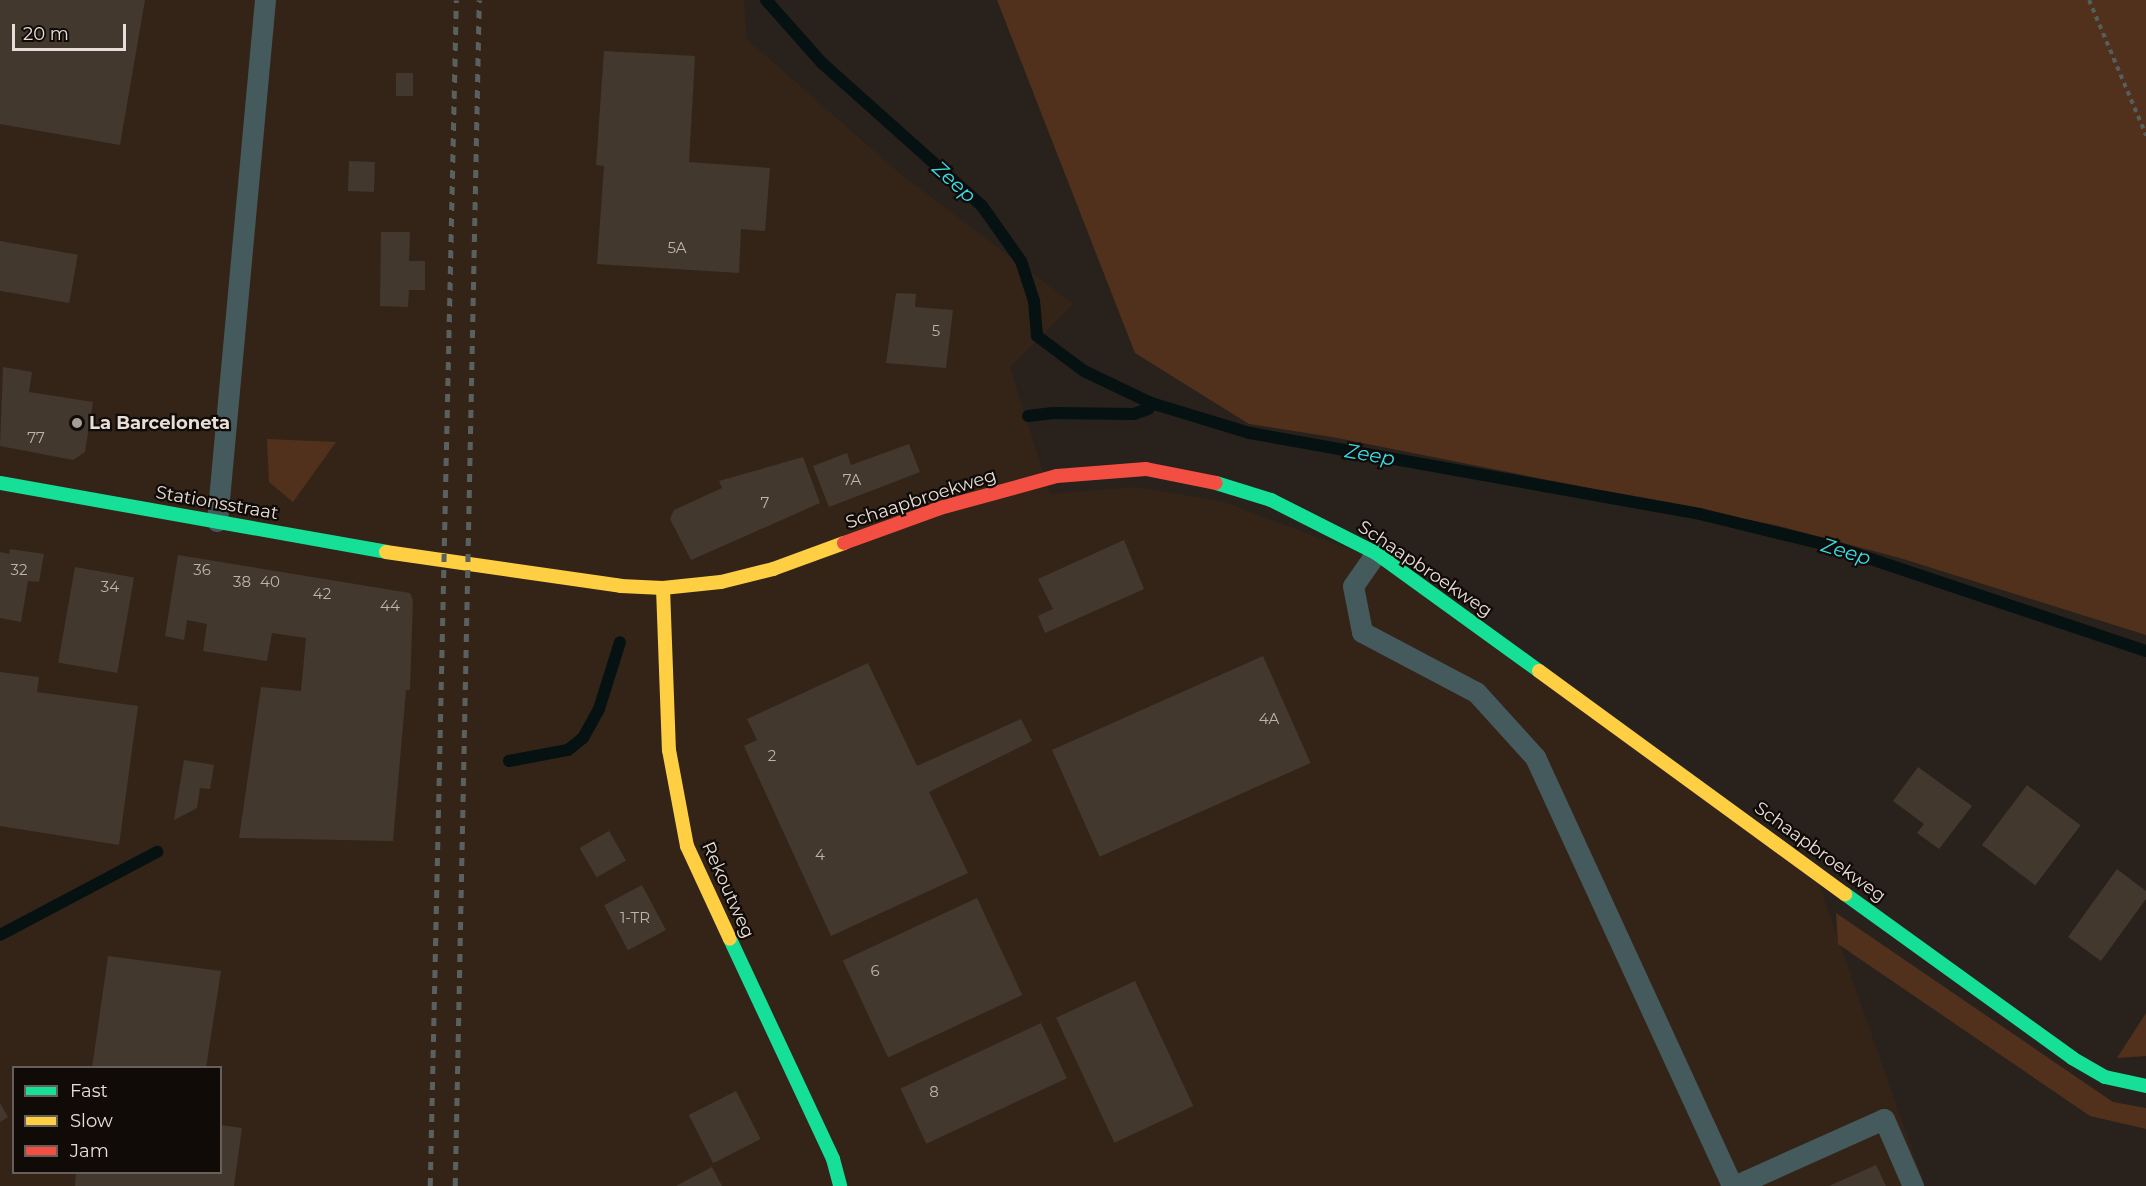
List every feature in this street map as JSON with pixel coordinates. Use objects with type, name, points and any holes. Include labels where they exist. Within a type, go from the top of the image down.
[{"type":"street","name":"Schaapbroekweg","points":[[427,559],[621,586],[663,588],[745,577],[940,508],[1057,476],[1116,469],[1174,473],[1271,500],[1376,553],[2072,1058],[2105,1077],[2146,1086]]},
{"type":"street","name":"Stationsstraat","points":[[0,483],[427,559]]},
{"type":"street","name":"Rekoutweg","points":[[663,588],[669,750],[687,846],[833,1159],[840,1186]]},
{"type":"lane","points":[[217,521],[265,0]]},
{"type":"lane","points":[[1376,553],[1353,586],[1362,632],[1476,692],[1535,757],[1733,1186],[1884,1119],[1913,1186]]},
{"type":"path","points":[[2089,0],[2146,135]]},
{"type":"shaded area","points":[[0,0],[744,0],[747,39],[897,171],[1073,304],[1010,367],[1050,494],[1135,487],[1221,501],[1373,558],[1816,876],[1925,1186],[0,1186]]},
{"type":"shaded area","points":[[997,0],[2146,0],[2146,635],[1900,558],[1775,525],[1332,437],[1249,424],[1135,353]]},
{"type":"shaded area","points":[[267,439],[336,442],[293,502],[269,482]]},
{"type":"shaded area","points":[[1836,913],[2113,1102],[2146,1108],[2146,1129],[2090,1116],[1838,944]]},
{"type":"shaded area","points":[[2146,1013],[2146,1056],[2117,1058]]},
{"type":"building","points":[[0,0],[145,0],[120,145],[0,124]]},
{"type":"building","points":[[604,51],[695,56],[689,162],[770,168],[765,231],[741,229],[739,273],[597,264],[604,166],[596,165]]},
{"type":"building","points":[[396,73],[413,73],[413,96],[396,96]]},
{"type":"building","points":[[349,161],[375,162],[374,192],[348,191]]},
{"type":"building","points":[[381,232],[410,232],[409,261],[425,261],[425,290],[409,290],[408,307],[380,306]]},
{"type":"building","points":[[0,241],[78,255],[69,303],[0,291]]},
{"type":"building","points":[[896,293],[916,294],[915,307],[953,310],[946,368],[886,363]]},
{"type":"building","points":[[3,367],[32,372],[29,392],[93,402],[85,452],[73,460],[0,446]]},
{"type":"building","points":[[909,444],[920,472],[829,507],[813,466],[847,453],[851,465]]},
{"type":"building","points":[[803,457],[820,503],[691,560],[670,519],[674,510],[722,488],[719,481]]},
{"type":"building","points":[[1124,540],[1144,589],[1045,633],[1038,616],[1053,609],[1038,579]]},
{"type":"building","points":[[10,549],[44,554],[39,582],[28,581],[21,622],[0,618],[0,552],[9,554]]},
{"type":"building","points":[[178,555],[410,593],[413,600],[410,690],[406,690],[393,841],[239,838],[261,687],[301,691],[306,638],[272,633],[267,661],[203,651],[207,624],[187,620],[184,640],[165,636]]},
{"type":"building","points":[[75,567],[134,577],[117,673],[58,663]]},
{"type":"building","points":[[1263,656],[1311,763],[1100,857],[1052,750]]},
{"type":"building","points":[[868,663],[917,766],[1021,719],[1032,741],[929,792],[968,873],[831,936],[744,746],[757,740],[747,719]]},
{"type":"building","points":[[0,672],[39,677],[37,692],[138,706],[119,845],[0,826]]},
{"type":"building","points":[[184,760],[214,765],[210,789],[200,788],[197,808],[174,820]]},
{"type":"building","points":[[1918,767],[1972,806],[1939,849],[1917,833],[1924,824],[1893,801]]},
{"type":"building","points":[[2027,785],[2081,825],[2035,885],[1982,845]]},
{"type":"building","points":[[609,831],[626,860],[597,877],[580,848]]},
{"type":"building","points":[[2117,869],[2146,891],[2146,899],[2101,961],[2068,937]]},
{"type":"building","points":[[642,885],[666,930],[628,950],[604,905]]},
{"type":"building","points":[[977,898],[1022,995],[888,1058],[843,961]]},
{"type":"building","points":[[108,956],[221,971],[206,1066],[92,1066]]},
{"type":"building","points":[[1135,981],[1193,1106],[1114,1143],[1056,1018]]},
{"type":"building","points":[[1041,1023],[1067,1078],[926,1144],[901,1089]]},
{"type":"building","points":[[736,1091],[761,1139],[713,1163],[689,1115]]},
{"type":"building","points":[[0,1103],[8,1117],[0,1122]]},
{"type":"building","points":[[222,1125],[242,1128],[234,1186],[75,1186],[76,1174],[222,1174]]},
{"type":"building","points":[[1876,1165],[1886,1186],[1829,1186]]},
{"type":"building","points":[[712,1167],[722,1186],[676,1186]]},
{"type":"waterway","name":"Zeep","points":[[766,0],[822,63],[982,206],[1021,261],[1034,301],[1037,336],[1084,371],[1151,403],[1250,433],[1700,514],[1835,547],[2146,651]]},
{"type":"waterway","points":[[1028,416],[1053,413],[1134,414],[1148,409],[1151,403]]},
{"type":"waterway","points":[[509,761],[568,750],[583,738],[599,709],[620,642]]},
{"type":"waterway","points":[[0,935],[157,852]]},
{"type":"railway","points":[[430,1186],[456,0]]},
{"type":"railway","points":[[455,1186],[479,0]]},
{"type":"traffic: fast","points":[[0,483],[386,552]]},
{"type":"traffic: fast","points":[[1216,483],[1271,500],[1376,553],[1539,671]]},
{"type":"traffic: fast","points":[[1845,894],[2072,1058],[2105,1077],[2146,1086]]},
{"type":"traffic: fast","points":[[730,939],[833,1159],[840,1186]]},
{"type":"traffic: slow","points":[[386,552],[621,586],[663,588],[721,582],[773,569],[844,543]]},
{"type":"traffic: slow","points":[[663,588],[669,750],[687,846],[730,939]]},
{"type":"traffic: slow","points":[[1539,671],[1845,894]]},
{"type":"traffic: jam","points":[[844,543],[940,508],[1057,476],[1146,469],[1216,483]]},
{"type":"place","name":"La Barceloneta","points":[[77,423]]}]
